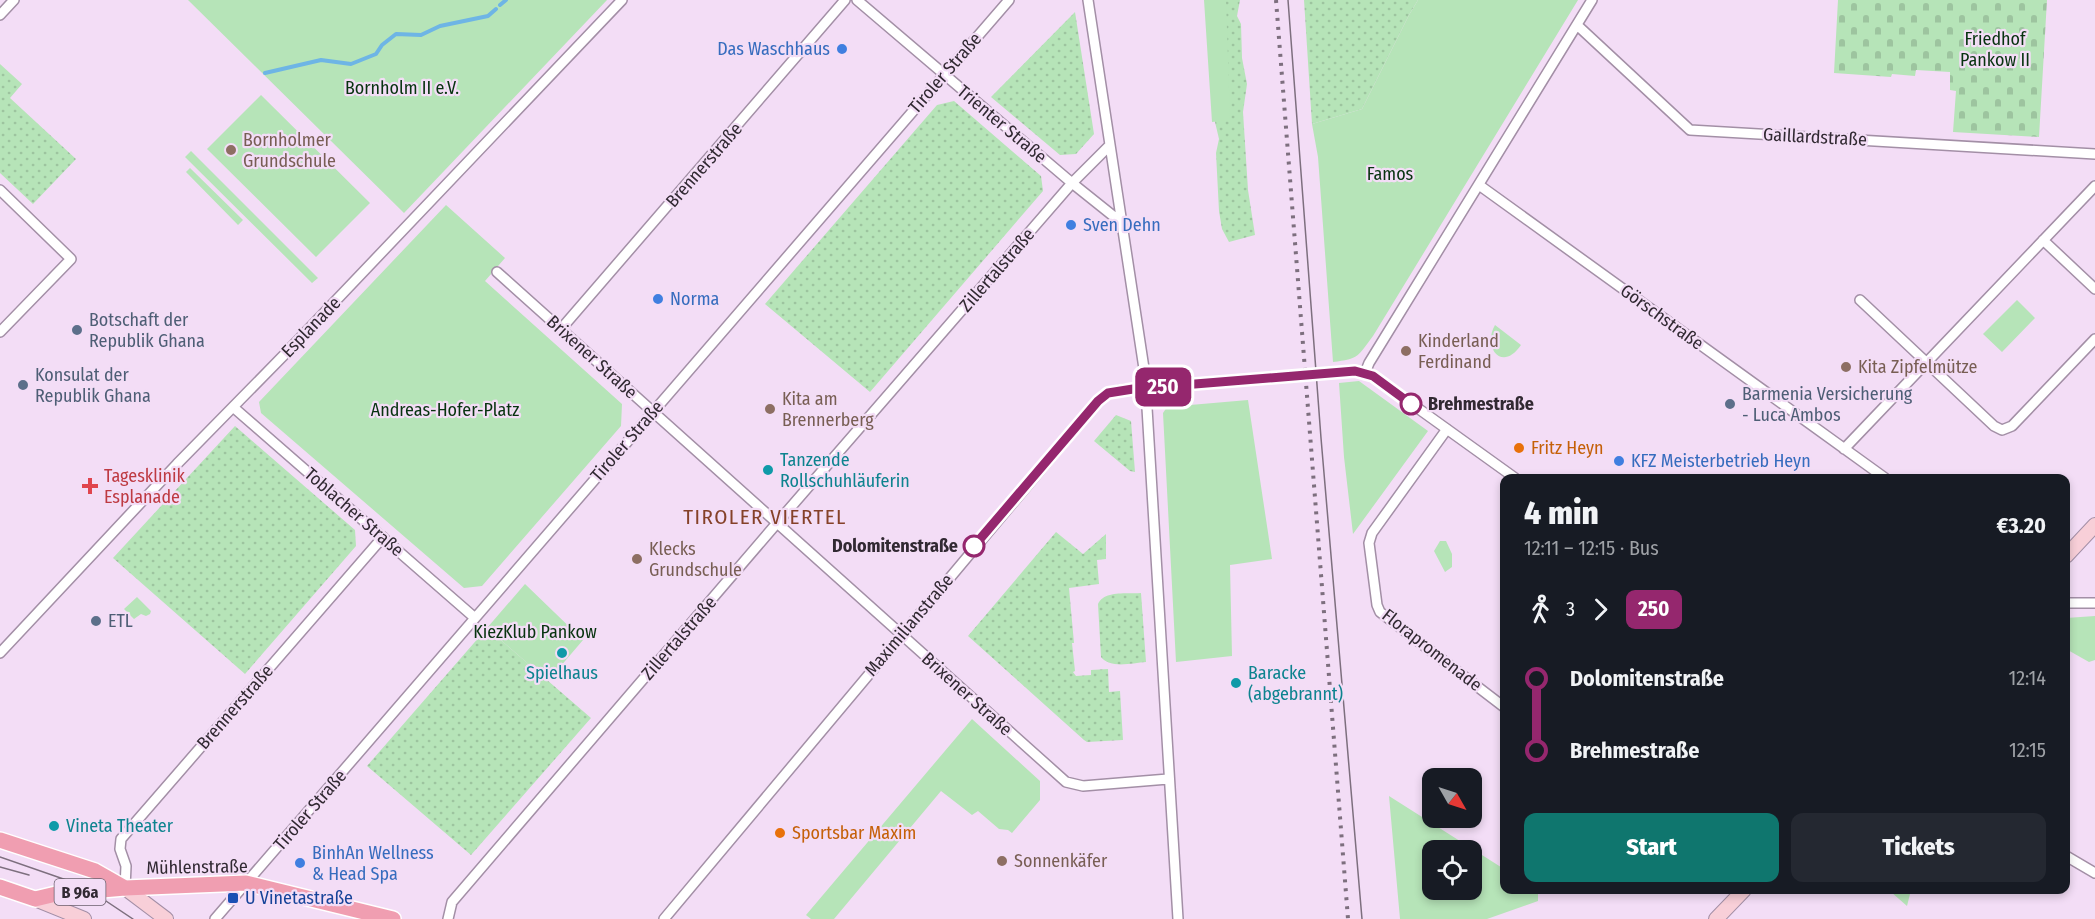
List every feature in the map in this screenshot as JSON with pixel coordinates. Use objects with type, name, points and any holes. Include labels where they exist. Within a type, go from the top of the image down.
[{"type":"main road","points":[[2070,552],[2095,525]]},
{"type":"main road","name":"B 96a","points":[[0,840],[95,871],[126,888]]},
{"type":"main road","name":"Mühlenstraße","points":[[35,899],[56,894],[126,888],[246,883],[393,919]]},
{"type":"main road","name":"B 96a","points":[[0,887],[35,899]]},
{"type":"main road","points":[[126,888],[166,919]]},
{"type":"main road","points":[[1716,919],[1740,894]]},
{"type":"main road","points":[[35,899],[80,918]]},
{"type":"street","points":[[0,15],[14,0]]},
{"type":"street","name":"Esplanade","points":[[0,653],[622,0]]},
{"type":"street","name":"Brennerstraße","points":[[561,328],[845,0]]},
{"type":"street","name":"Trienter Straße","points":[[857,0],[1122,223]]},
{"type":"street","name":"Tiroler Straße","points":[[215,919],[1008,0]]},
{"type":"street","points":[[1088,0],[1146,388],[1178,919]]},
{"type":"street","points":[[1509,474],[1373,376],[1365,373],[1592,0]]},
{"type":"street","name":"Gaillardstraße","points":[[1577,25],[1690,130],[2095,154]]},
{"type":"street","name":"Zillertalstraße","points":[[448,919],[452,902],[1072,183],[1109,146]]},
{"type":"street","name":"Görschstraße","points":[[1479,185],[1879,474]]},
{"type":"street","points":[[1844,449],[2095,186]]},
{"type":"street","points":[[0,190],[71,260],[0,332]]},
{"type":"street","points":[[2043,240],[2095,289]]},
{"type":"street","name":"Brixener Straße","points":[[497,272],[1066,782],[1083,786],[1168,779]]},
{"type":"street","points":[[1860,300],[1994,426],[2002,430],[2012,426],[2095,339]]},
{"type":"street","name":"Maximilianstraße","points":[[663,919],[1098,401],[1108,393],[1355,371],[1365,373]]},
{"type":"street","name":"Toblacher Straße","points":[[233,407],[475,618]]},
{"type":"street","name":"Florapromenade","points":[[1447,429],[1372,533],[1369,543],[1377,605],[1380,612],[1500,704]]},
{"type":"street","name":"Brennerstraße","points":[[126,888],[126,866],[120,849],[121,839],[383,537]]},
{"type":"street","points":[[2070,603],[2095,603]]},
{"type":"street","points":[[2070,858],[2095,873]]},
{"type":"green space","name":"Bornholm II e.V.","points":[[188,0],[607,0],[404,213]]},
{"type":"green space","points":[[1204,0],[1226,0],[1230,120],[1212,122]]},
{"type":"green space","points":[[1209,0],[1240,0],[1237,16],[1241,24],[1242,58],[1247,84],[1243,112],[1248,190],[1255,235],[1229,242],[1222,229],[1219,211],[1216,153],[1219,139],[1215,122]]},
{"type":"green space","points":[[1304,0],[1418,0],[1362,109],[1312,124]]},
{"type":"green space","name":"Famos","points":[[1418,0],[1578,0],[1373,336],[1353,358],[1333,362],[1318,157],[1312,124],[1362,109]]},
{"type":"green space","name":"Friedhof Pankow II","points":[[1838,0],[2047,0],[2039,137],[1953,132],[1956,91],[1950,90],[1950,72],[1916,70],[1915,76],[1892,74],[1891,77],[1834,73]]},
{"type":"green space","points":[[1075,12],[1094,134],[1076,154],[1060,155],[991,97]]},
{"type":"green space","points":[[0,64],[22,84],[10,98],[76,159],[33,204],[0,173]]},
{"type":"green space","points":[[261,95],[370,203],[316,257],[207,149]]},
{"type":"green space","points":[[954,101],[1041,176],[1043,191],[870,392],[765,304],[937,105]]},
{"type":"green space","points":[[191,151],[318,278],[312,283],[185,157]]},
{"type":"green space","points":[[190,168],[243,220],[238,225],[186,172]]},
{"type":"green space","name":"Andreas-Hofer-Platz","points":[[446,205],[505,258],[485,281],[622,404],[621,426],[482,586],[464,588],[261,413],[259,402]]},
{"type":"green space","points":[[2017,300],[2035,318],[2002,352],[1983,334]]},
{"type":"green space","points":[[1495,325],[1521,345],[1507,357],[1496,354],[1493,348],[1491,341]]},
{"type":"green space","points":[[1359,381],[1428,431],[1353,534],[1344,457],[1339,383]]},
{"type":"green space","points":[[1248,400],[1272,559],[1230,565],[1232,656],[1176,662],[1163,413],[1167,407]]},
{"type":"green space","points":[[1116,415],[1131,421],[1135,472],[1130,471],[1094,441]]},
{"type":"green space","points":[[235,426],[355,530],[356,546],[245,674],[113,558]]},
{"type":"green space","points":[[1056,532],[1083,554],[1106,534],[1106,559],[1097,560],[1099,584],[1069,588],[1074,643],[1072,643],[1075,671],[1073,672],[1076,676],[1091,675],[1091,670],[1108,669],[1109,692],[1120,691],[1123,740],[1087,742],[1084,740],[968,636]]},
{"type":"green space","points":[[1440,541],[1446,541],[1452,554],[1452,567],[1445,572],[1434,551]]},
{"type":"green space","name":"KiezKlub Pankow","points":[[525,584],[583,640],[548,681],[487,628]]},
{"type":"green space","points":[[1141,593],[1146,662],[1116,664],[1105,661],[1101,657],[1098,604],[1111,595]]},
{"type":"green space","points":[[137,597],[151,611],[146,616],[141,614],[134,619],[124,609]]},
{"type":"green space","points":[[2095,616],[2095,660],[2089,662],[2070,651],[2070,618]]},
{"type":"green space","points":[[487,628],[591,718],[471,855],[367,766]]},
{"type":"green space","points":[[972,719],[1040,781],[1040,800],[1012,833],[999,829],[978,811],[972,815],[941,791],[834,919],[811,919],[806,915]]},
{"type":"green space","points":[[1389,796],[1422,817],[1422,828],[1439,828],[1458,840],[1422,840],[1422,900],[1482,900],[1482,855],[1500,866],[1500,894],[1538,894],[1538,901],[1487,919],[1400,919]]},
{"type":"green space","points":[[1893,894],[1910,894],[1907,906]]},
{"type":"waterway","points":[[500,5],[506,0]]},
{"type":"waterway","points":[[265,73],[321,60],[351,64],[376,54],[382,45],[396,34],[421,35],[440,26],[488,16],[496,9]]},
{"type":"tram line","points":[[1288,0],[1321,438],[1362,919]]},
{"type":"tram line","points":[[0,857],[75,883],[133,919]]},
{"type":"tram line","points":[[0,867],[29,875]]},
{"type":"railway","points":[[1276,0],[1348,919]]},
{"type":"bus line","name":"250","points":[[974,546],[1098,401],[1108,393],[1121,390],[1355,371],[1373,376],[1411,404]]},
{"type":"place","name":"Das Waschhaus","points":[[842,49]]},
{"type":"place","name":"Bornholmer Grundschule","points":[[231,150]]},
{"type":"place","name":"Sven Dehn","points":[[1071,225]]},
{"type":"place","name":"Norma","points":[[658,299]]},
{"type":"place","name":"Botschaft der Republik Ghana","points":[[77,330]]},
{"type":"place","name":"Kinderland Ferdinand","points":[[1406,351]]},
{"type":"place","name":"Kita Zipfelmütze","points":[[1846,367]]},
{"type":"place","name":"Konsulat der Republik Ghana","points":[[23,385]]},
{"type":"place","name":"Brehmestraße","points":[[1411,404]]},
{"type":"place","name":"Barmenia Versicherung - Luca Ambos","points":[[1730,404]]},
{"type":"place","name":"Kita am Brennerberg","points":[[770,409]]},
{"type":"place","name":"Fritz Heyn","points":[[1519,448]]},
{"type":"place","name":"KFZ Meisterbetrieb Heyn","points":[[1619,461]]},
{"type":"place","name":"Tanzende Rollschuhläuferin","points":[[768,470]]},
{"type":"place","name":"Tagesklinik Esplanade","points":[[90,486]]},
{"type":"place","name":"Dolomitenstraße","points":[[974,546]]},
{"type":"place","name":"Klecks Grundschule","points":[[637,559]]},
{"type":"place","name":"ETL","points":[[96,621]]},
{"type":"place","name":"Spielhaus","points":[[562,653]]},
{"type":"place","name":"Baracke (abgebrannt)","points":[[1236,683]]},
{"type":"place","name":"Vineta Theater","points":[[54,826]]},
{"type":"place","name":"Sportsbar Maxim","points":[[780,833]]},
{"type":"place","name":"Sonnenkäfer","points":[[1002,861]]},
{"type":"place","name":"BinhAn Wellness & Head Spa","points":[[300,863]]},
{"type":"place","name":"U Vinetastraße","points":[[233,898]]},
{"type":"district","name":"TIROLER VIERTEL","points":[[765,517]]}]
